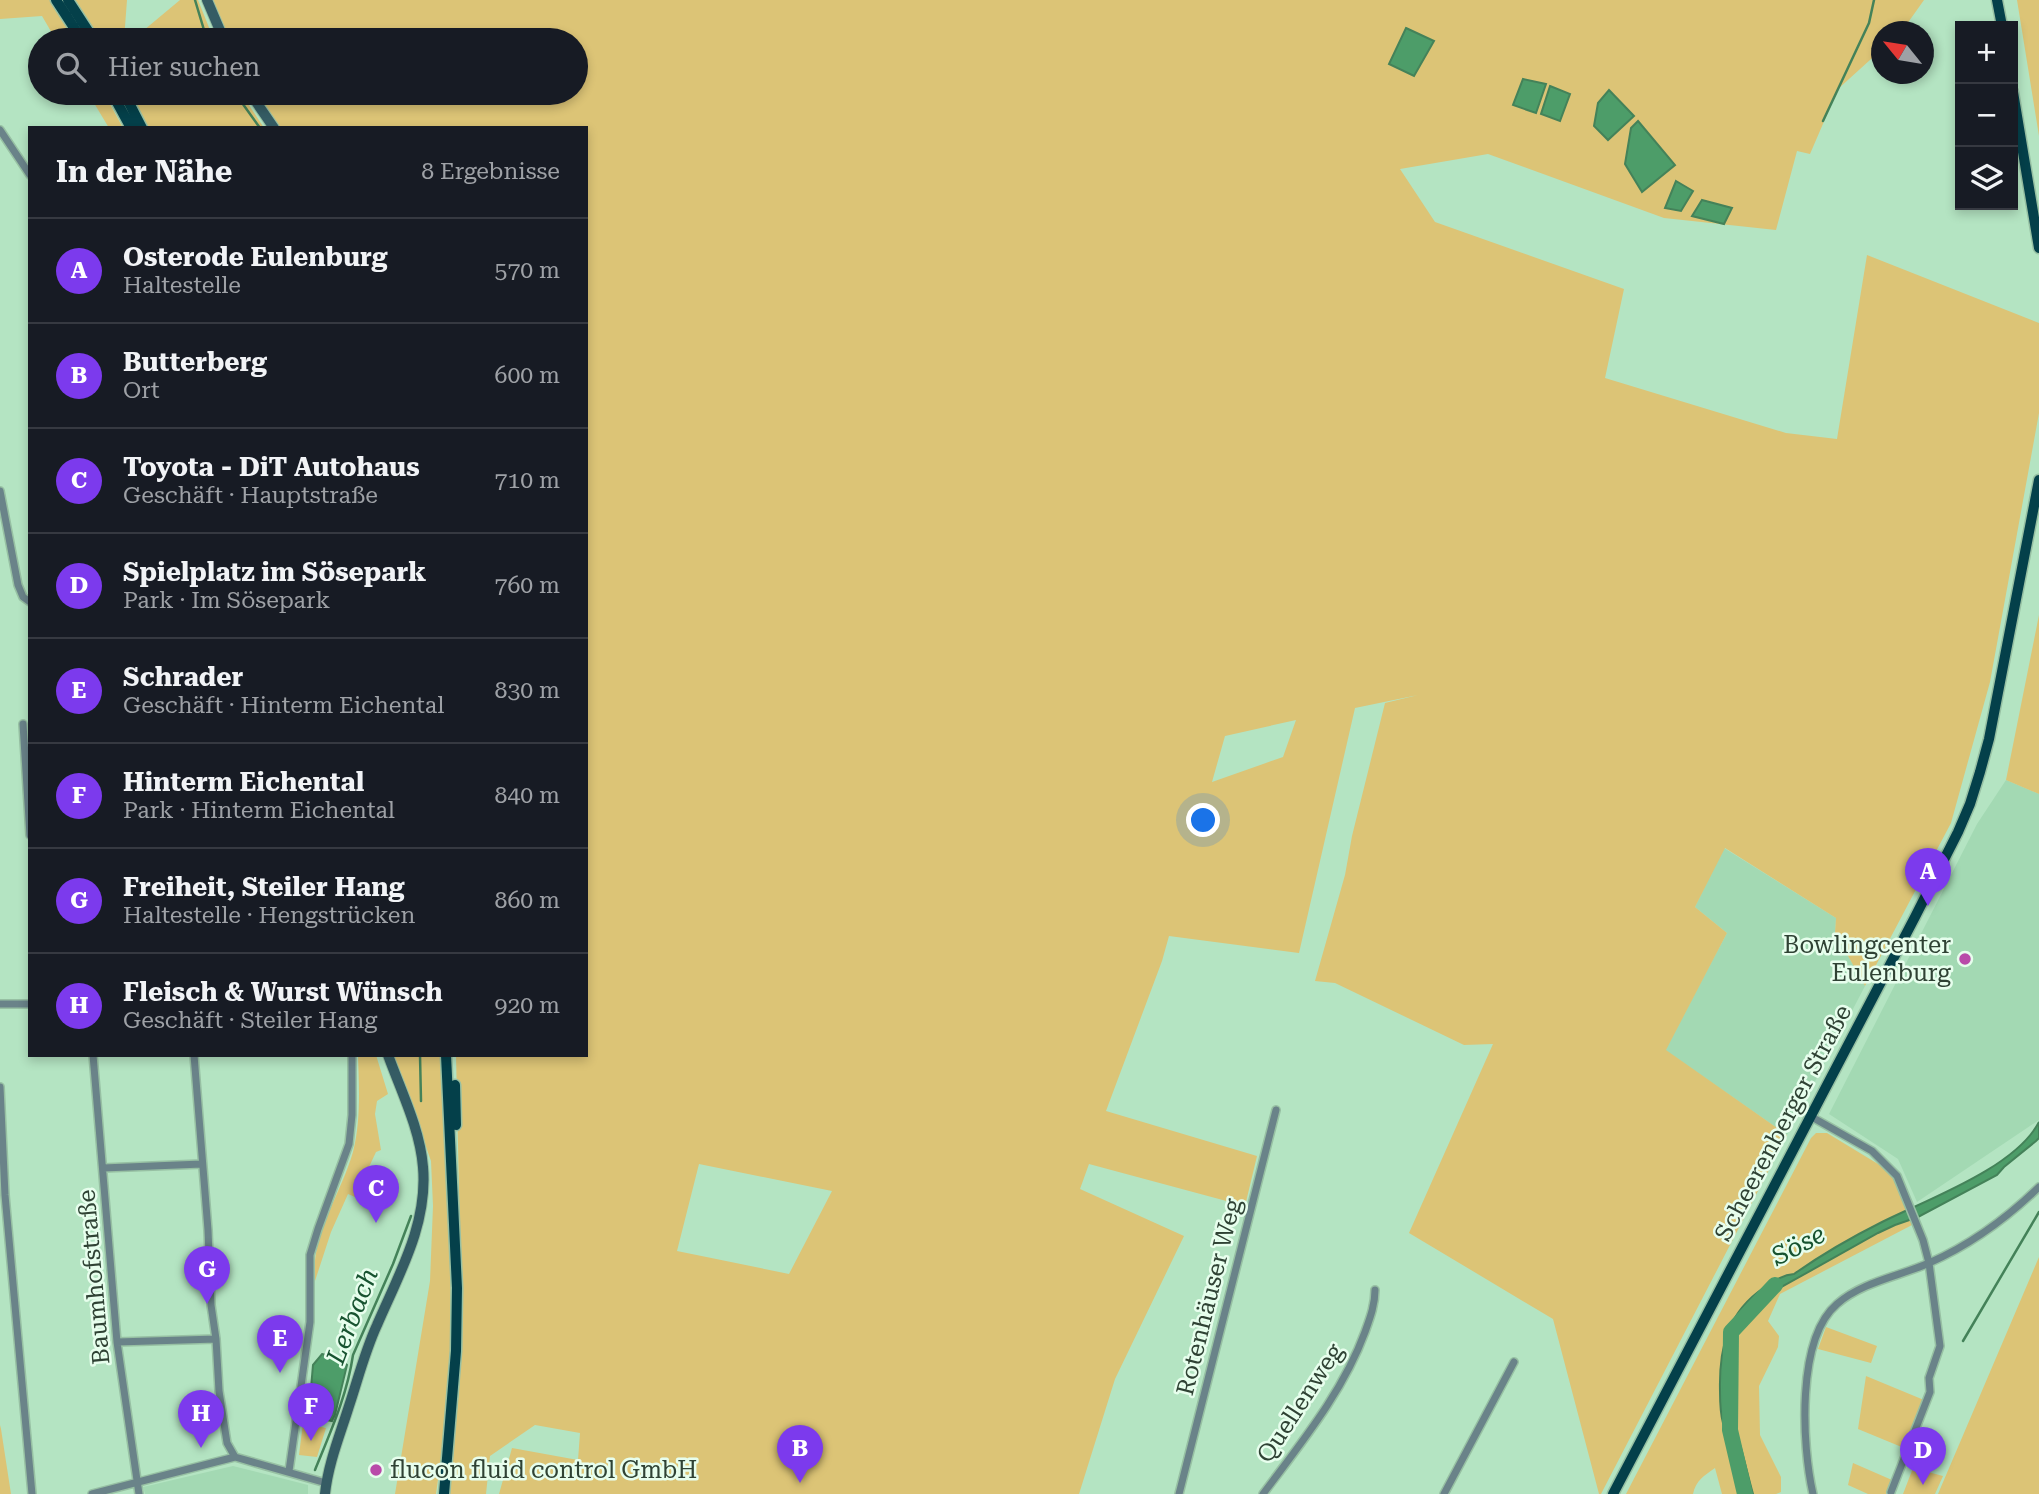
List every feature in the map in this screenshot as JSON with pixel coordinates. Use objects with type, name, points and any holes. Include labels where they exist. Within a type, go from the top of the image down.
[{"type":"main road","points":[[56,0],[74,28]]},
{"type":"main road","points":[[68,0],[86,28]]},
{"type":"main road","points":[[1997,0],[2001,21]]},
{"type":"main road","points":[[119,105],[130,126]]},
{"type":"main road","points":[[130,105],[141,126]]},
{"type":"main road","points":[[2018,122],[2039,248]]},
{"type":"main road","name":"Scheerenberger Straße","points":[[1613,1494],[1814,1118],[1970,804],[1989,739],[2039,480]]},
{"type":"main road","points":[[444,1494],[456,1351],[457,1289],[446,1057]]},
{"type":"main road","points":[[453,1057],[456,1110],[453,1173]]},
{"type":"street","points":[[207,0],[219,28]]},
{"type":"street","points":[[258,105],[273,126]]},
{"type":"street","points":[[0,130],[28,172]]},
{"type":"street","points":[[0,491],[18,585],[23,597],[28,601]]},
{"type":"street","points":[[23,724],[28,803]]},
{"type":"street","points":[[0,1004],[28,1004]]},
{"type":"street","name":"Baumhofstraße","points":[[93,1057],[117,1342],[139,1494]]},
{"type":"street","points":[[194,1057],[219,1391],[227,1443],[235,1457]]},
{"type":"street","points":[[289,1471],[310,1322],[310,1255],[349,1144],[352,1057]]},
{"type":"street","points":[[325,1494],[326,1483],[368,1348],[420,1219],[424,1174],[420,1147],[389,1057]]},
{"type":"street","points":[[0,1087],[5,1195],[32,1494]]},
{"type":"street","name":"Rotenhäuser Weg","points":[[1179,1494],[1276,1110]]},
{"type":"street","points":[[1814,1118],[1872,1151],[1897,1176],[1923,1240],[1929,1263],[1940,1346],[1929,1378],[1930,1392],[1891,1492]]},
{"type":"street","points":[[103,1168],[202,1164]]},
{"type":"street","points":[[1813,1494],[1807,1451],[1806,1393],[1812,1350],[1829,1312],[1847,1296],[1929,1263],[1973,1239],[2005,1218],[2039,1187]]},
{"type":"street","name":"Quellenweg","points":[[1263,1494],[1309,1434],[1357,1353],[1375,1304],[1375,1290]]},
{"type":"street","points":[[117,1342],[216,1339]]},
{"type":"street","points":[[1444,1494],[1514,1362]]},
{"type":"street","points":[[92,1494],[235,1457],[326,1483]]},
{"type":"shaded area","points":[[0,0],[50,0],[67,28],[49,28],[42,16],[0,19]]},
{"type":"shaded area","points":[[74,0],[127,0],[125,28],[92,28]]},
{"type":"shaded area","points":[[180,0],[198,0],[209,28],[146,28]]},
{"type":"shaded area","points":[[211,0],[1924,0],[1909,21],[1871,21],[1871,59],[1838,89],[1810,154],[1797,151],[1776,230],[1664,218],[1488,154],[1400,169],[1435,222],[1624,289],[1605,378],[1786,433],[1837,439],[1867,255],[2039,323],[2039,413],[1990,682],[1951,823],[1865,986],[1835,933],[1836,918],[1725,848],[1695,907],[1727,933],[1666,1050],[1787,1135],[1601,1494],[1553,1319],[1409,1233],[1493,1044],[1464,1045],[1335,983],[1315,981],[1345,875],[1385,703],[1418,695],[1355,708],[1299,953],[1169,936],[1106,1111],[1257,1156],[1245,1206],[1089,1164],[1080,1189],[1184,1236],[1115,1379],[1079,1494],[499,1494],[512,1448],[578,1460],[580,1433],[535,1425],[490,1456],[486,1494],[449,1494],[462,1324],[456,1057],[588,1057],[588,126],[278,126],[263,105],[588,105],[588,28],[223,28]],"holes":[[[1296,720],[1283,757],[1212,782],[1225,736]],[[699,1164],[832,1191],[789,1274],[677,1251]]]},
{"type":"shaded area","points":[[2017,0],[2039,0],[2039,136]]},
{"type":"shaded area","points":[[1406,28],[1434,41],[1414,76],[1389,64]]},
{"type":"shaded area","points":[[1523,79],[1546,84],[1536,113],[1513,105]]},
{"type":"shaded area","points":[[1550,86],[1570,94],[1560,121],[1541,114]]},
{"type":"shaded area","points":[[1609,90],[1634,116],[1608,140],[1594,126],[1598,103]]},
{"type":"shaded area","points":[[95,105],[111,105],[122,126],[108,126]]},
{"type":"shaded area","points":[[135,105],[249,105],[263,126],[146,126]]},
{"type":"shaded area","points":[[1638,121],[1675,165],[1642,192],[1625,164],[1631,128]]},
{"type":"shaded area","points":[[1676,181],[1693,191],[1681,211],[1665,208]]},
{"type":"shaded area","points":[[1702,200],[1732,208],[1724,224],[1692,216]]},
{"type":"shaded area","points":[[2039,615],[2039,794],[2006,780]]},
{"type":"shaded area","points":[[2006,780],[2039,794],[2039,1120],[1917,1202],[1898,1159],[1829,1114],[1977,824]]},
{"type":"shaded area","points":[[1724,848],[1836,918],[1835,933],[1865,986],[1787,1135],[1665,1050],[1727,933],[1695,907]]},
{"type":"shaded area","points":[[358,1057],[377,1057],[388,1094],[377,1101],[375,1114],[381,1150],[376,1152],[355,1197],[348,1194],[331,1232],[315,1281],[317,1248],[353,1152],[359,1104]]},
{"type":"shaded area","points":[[395,1057],[441,1057],[451,1276],[447,1404],[436,1494],[395,1494],[430,1281],[433,1206],[431,1161]]},
{"type":"shaded area","points":[[2039,1122],[2039,1138],[1997,1175],[1918,1217],[1878,1233],[1769,1294],[1744,1318],[1730,1347],[1726,1380],[1731,1415],[1753,1494],[1747,1494],[1738,1458],[1723,1423],[1720,1399],[1724,1346],[1728,1332],[1742,1308],[1752,1297],[1775,1281],[1794,1274],[1859,1234],[1991,1168],[2027,1139]]},
{"type":"shaded area","points":[[1816,1133],[1827,1133],[1883,1167],[1894,1177],[1907,1210],[1837,1246],[1794,1274],[1786,1275],[1752,1296],[1740,1310],[1727,1334],[1720,1407],[1723,1425],[1733,1444],[1747,1494],[1722,1494],[1715,1468],[1698,1482],[1693,1494],[1626,1494],[1811,1138]]},
{"type":"shaded area","points":[[1911,1219],[1912,1225],[1780,1294],[1768,1321],[1779,1336],[1778,1347],[1759,1386],[1760,1435],[1781,1477],[1781,1492],[1753,1494],[1727,1398],[1726,1380],[1730,1347],[1744,1318],[1769,1294],[1878,1233]]},
{"type":"shaded area","points":[[2039,1257],[2039,1494],[1938,1494]]},
{"type":"shaded area","points":[[1826,1327],[1877,1346],[1871,1363],[1818,1349]]},
{"type":"shaded area","points":[[322,1354],[338,1358],[347,1365],[332,1421],[312,1417],[309,1412],[313,1365]]},
{"type":"shaded area","points":[[1866,1376],[1924,1400],[1904,1448],[1858,1429]]},
{"type":"shaded area","points":[[303,1423],[326,1428],[317,1457],[299,1455]]},
{"type":"shaded area","points":[[0,1425],[1,1429],[11,1494],[0,1494]]},
{"type":"shaded area","points":[[1853,1463],[1892,1480],[1886,1494],[1868,1494],[1848,1485]]},
{"type":"shaded area","points":[[233,1466],[308,1485],[308,1494],[145,1494],[143,1487]]},
{"type":"shaded area","points":[[1913,1468],[1943,1476],[1935,1494],[1903,1494]]},
{"type":"waterway","name":"Lerbach","points":[[195,0],[203,28]]},
{"type":"waterway","points":[[1823,121],[1869,23],[1874,0]]},
{"type":"waterway","name":"Lerbach","points":[[244,105],[259,126]]},
{"type":"waterway","name":"Lerbach","points":[[420,1057],[421,1101]]},
{"type":"waterway","points":[[1963,1341],[2039,1212]]},
{"type":"waterway","name":"Lerbach","points":[[315,1470],[342,1400],[353,1355],[411,1216]]},
{"type":"waterway","name":"Söse","points":[[1745,1494],[1730,1430],[1731,1332],[1775,1285]]},
{"type":"place","name":"Osterode Eulenburg","points":[[1928,906]]},
{"type":"place","name":"Bowlingcenter Eulenburg","points":[[1965,959]]},
{"type":"place","name":"Toyota - DiT Autohaus","points":[[376,1223]]},
{"type":"place","name":"Freiheit, Steiler Hang","points":[[207,1304]]},
{"type":"place","name":"Schrader","points":[[280,1373]]},
{"type":"place","name":"Hinterm Eichental","points":[[311,1441]]},
{"type":"place","name":"Fleisch & Wurst Wünsch","points":[[201,1448]]},
{"type":"place","name":"flucon fluid control GmbH","points":[[376,1470]]},
{"type":"place","name":"Butterberg","points":[[800,1483]]},
{"type":"place","name":"Spielplatz im Sösepark","points":[[1923,1485]]}]
